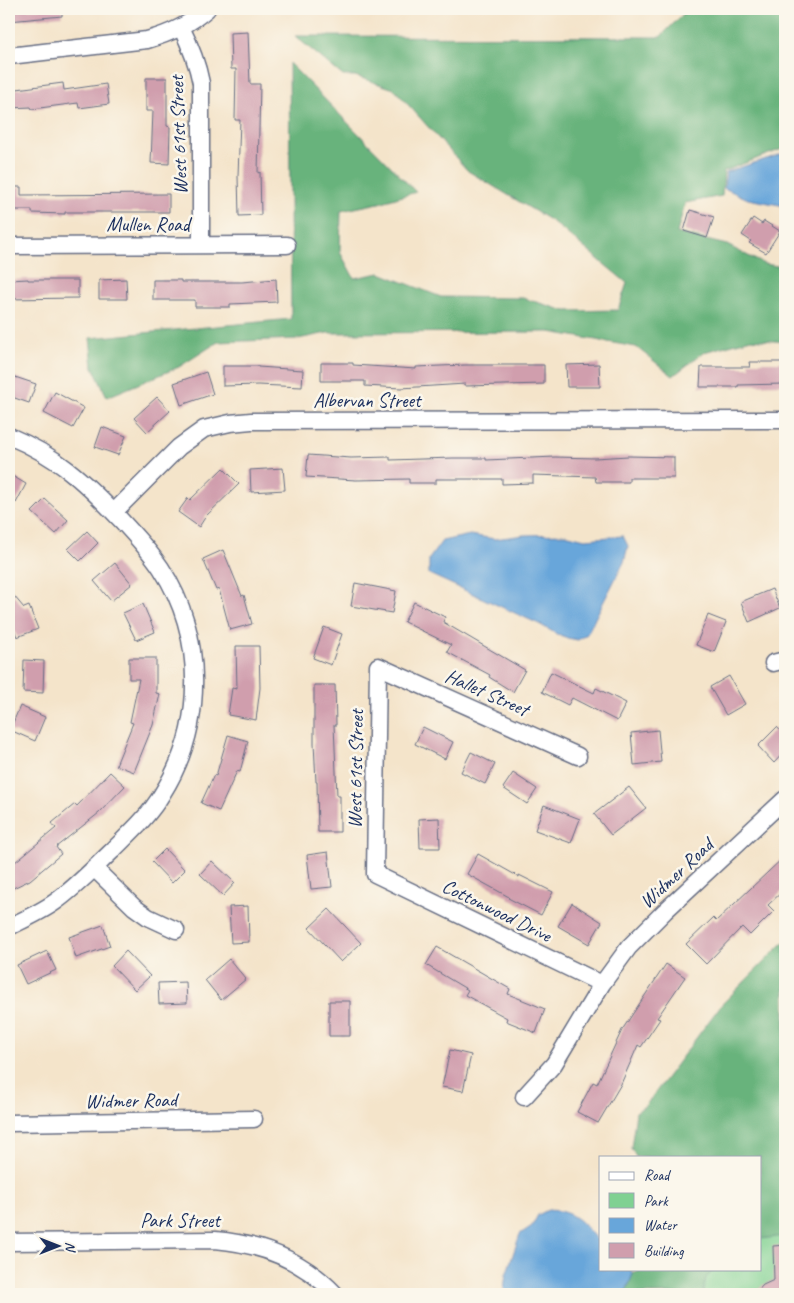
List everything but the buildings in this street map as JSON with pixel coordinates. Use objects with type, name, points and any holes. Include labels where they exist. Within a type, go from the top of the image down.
[{"type":"street","points":[[9,56],[147,40],[162,36],[181,27],[194,20],[207,9]]},
{"type":"street","name":"West 61st Street","points":[[181,27],[198,67],[201,83],[201,245]]},
{"type":"street","name":"Mullen Road","points":[[9,246],[287,245]]},
{"type":"street","name":"Albervan Street","points":[[114,512],[179,447],[204,429],[230,423],[251,421],[785,420]]},
{"type":"street","points":[[9,436],[34,447],[82,480],[114,512],[162,569],[187,623],[192,647],[195,681],[192,715],[187,738],[177,766],[162,794],[137,826],[94,868],[55,902],[32,916],[9,926]]},
{"type":"street","name":"West 61st Street","points":[[375,874],[378,666]]},
{"type":"street","name":"Hallet Street","points":[[378,666],[578,756]]},
{"type":"street","name":"Widmer Road","points":[[524,1098],[554,1064],[602,984],[629,947],[785,799]]},
{"type":"street","points":[[94,868],[134,907],[148,917],[176,930]]},
{"type":"street","name":"Cottonwood Drive","points":[[375,874],[602,984]]},
{"type":"street","name":"Widmer Road","points":[[9,1123],[254,1119]]},
{"type":"street","name":"Park Street","points":[[9,1242],[215,1240],[236,1242],[271,1251],[289,1259],[324,1282],[335,1294]]},
{"type":"green space","points":[[688,9],[785,9],[785,148],[724,171],[722,196],[685,203],[677,233],[727,245],[764,264],[785,267],[785,342],[751,339],[704,352],[673,376],[636,347],[550,332],[327,333],[298,339],[218,342],[179,367],[107,397],[93,367],[90,338],[291,319],[289,63],[416,192],[379,203],[341,211],[340,252],[354,278],[380,273],[441,297],[523,298],[566,311],[618,310],[627,283],[553,222],[468,171],[394,89],[355,76],[343,76],[295,36],[660,37]]},
{"type":"green space","points":[[785,941],[785,1236],[762,1239],[762,1156],[635,1156],[631,1148],[636,1112],[646,1105],[721,1005]]},
{"type":"green space","points":[[762,1234],[785,1234],[785,1294],[685,1294],[684,1270],[762,1270]]},
{"type":"green space","points":[[639,1270],[714,1270],[706,1278],[703,1294],[625,1294],[633,1274]]},
{"type":"water","points":[[785,153],[785,206],[748,199],[724,188],[726,172]]},
{"type":"water","points":[[565,534],[585,539],[623,536],[628,546],[624,562],[587,634],[578,640],[562,637],[539,624],[429,574],[429,559],[442,541],[470,535],[495,539],[524,535]]},
{"type":"water","points":[[548,1210],[558,1211],[572,1216],[583,1224],[599,1242],[599,1270],[631,1270],[633,1274],[625,1294],[505,1294],[506,1275],[520,1234],[532,1226],[538,1215]]}]
